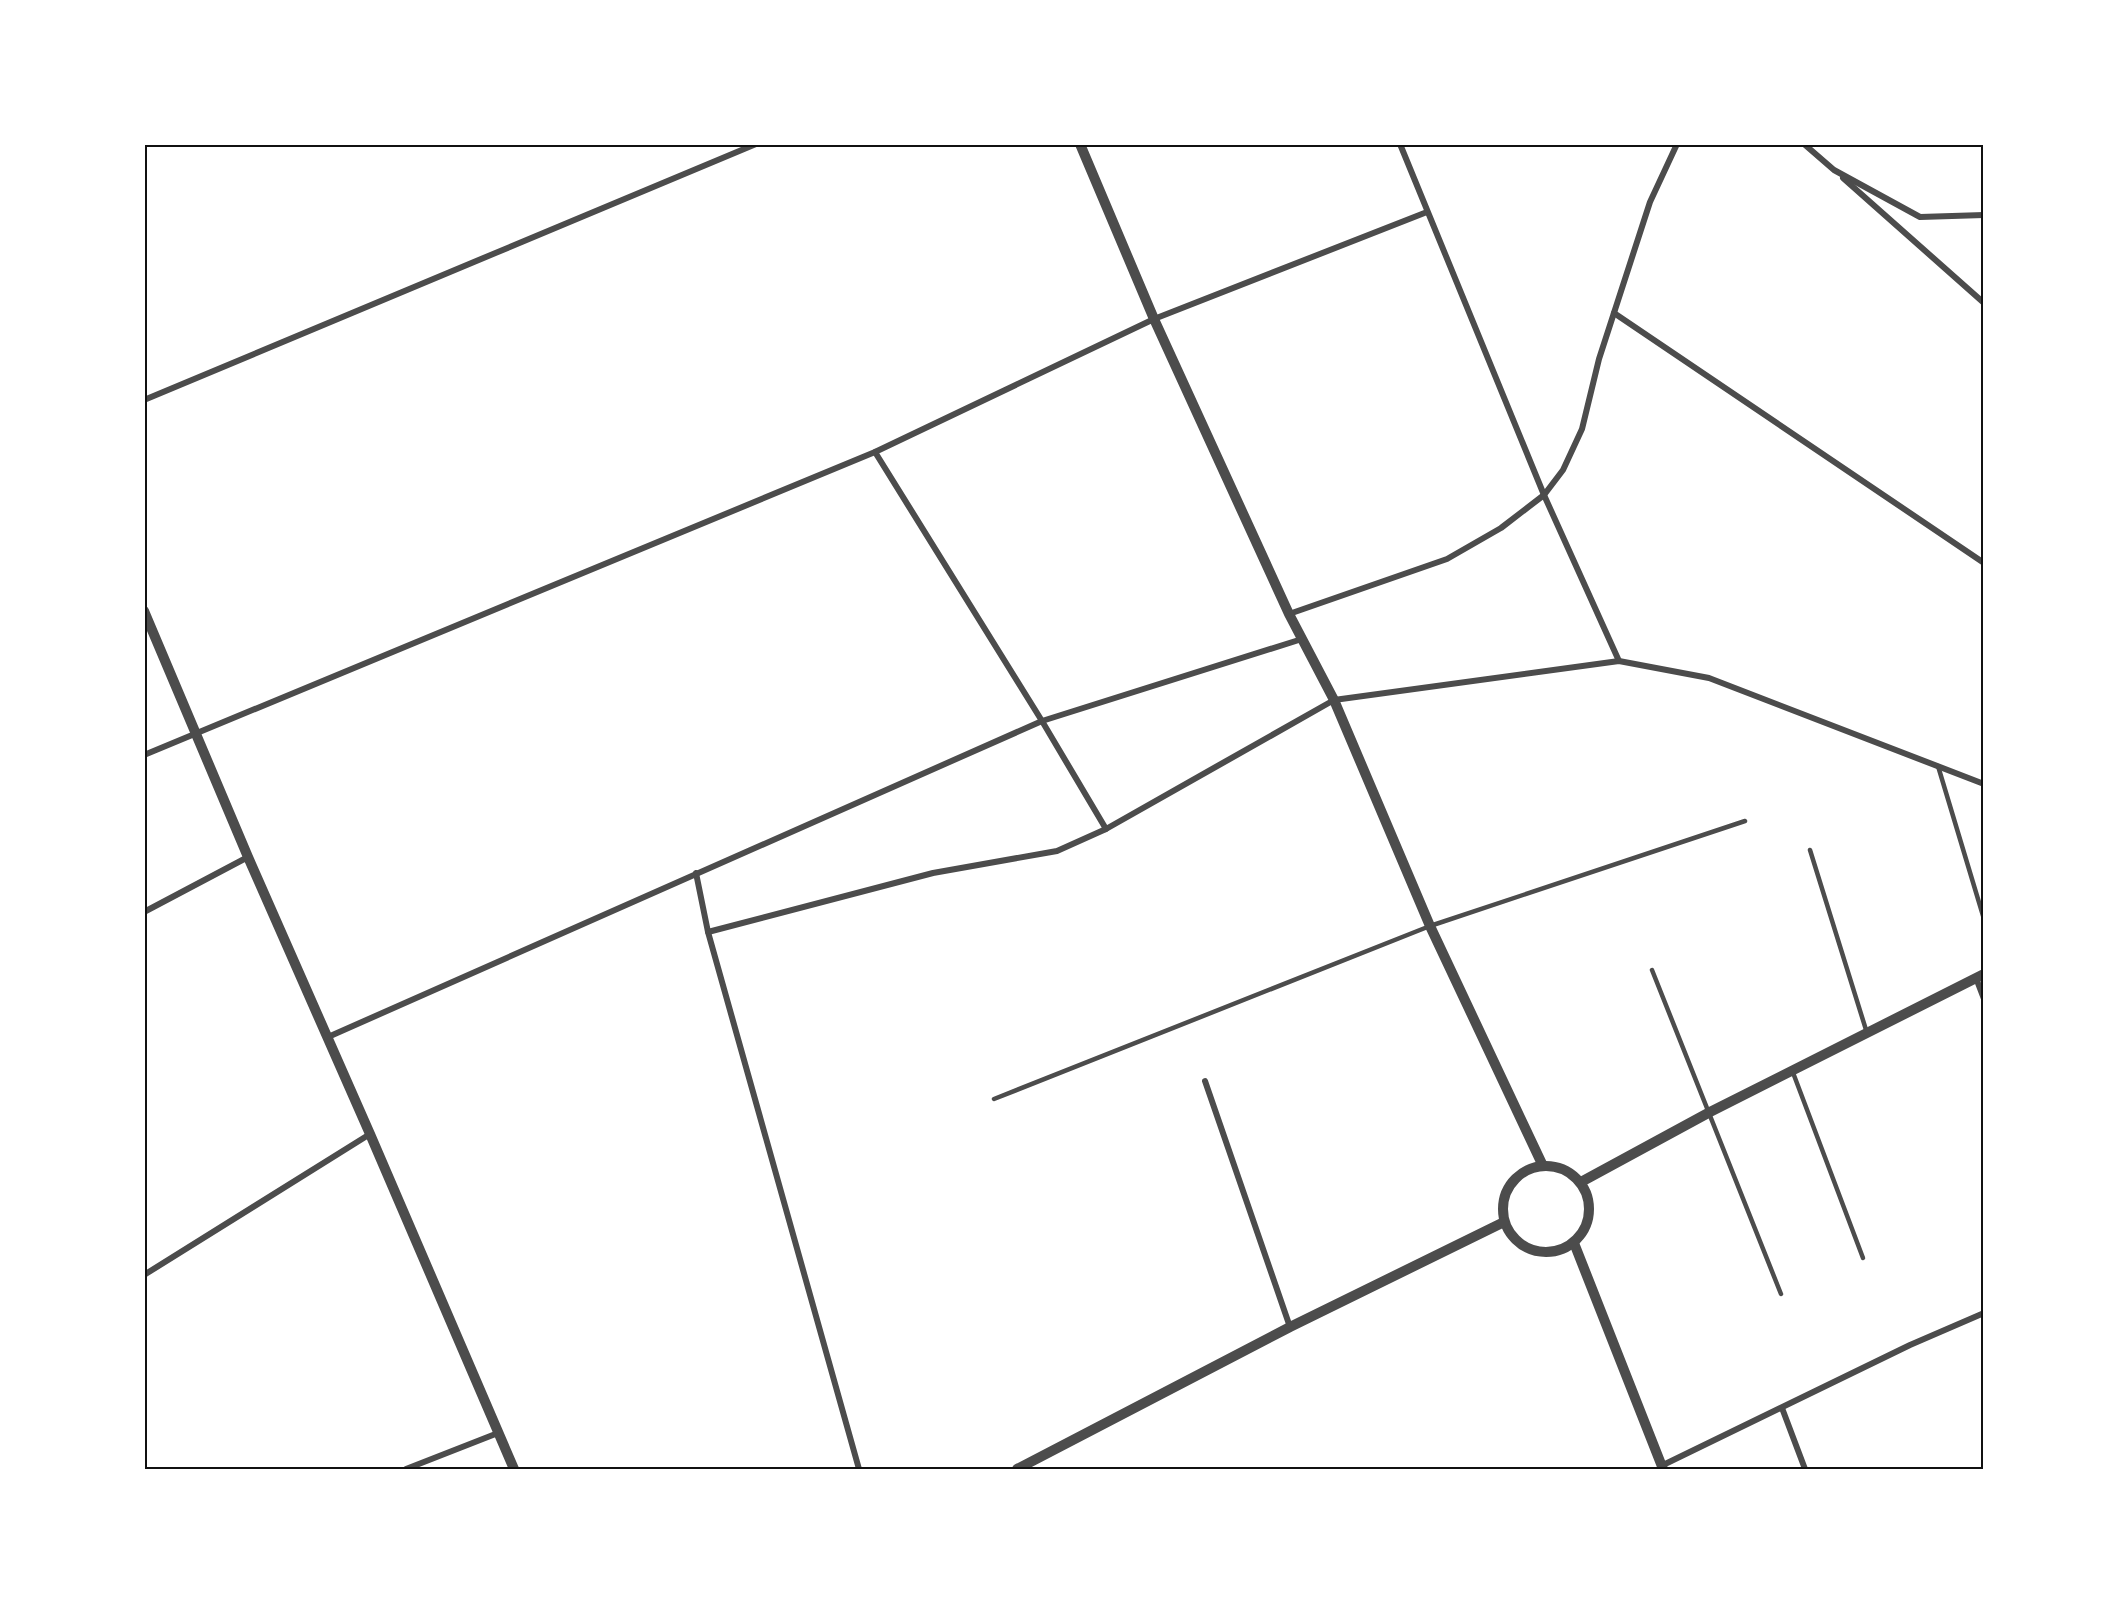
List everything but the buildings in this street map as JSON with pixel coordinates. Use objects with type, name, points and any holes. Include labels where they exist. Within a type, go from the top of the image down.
[{"type":"street","points":[[144,400],[756,144]]},
{"type":"street","points":[[1080,144],[1154,320],[1289,614],[1334,700],[1430,926],[1543,1166]]},
{"type":"street","points":[[1400,144],[1544,495],[1619,660]]},
{"type":"street","points":[[1289,614],[1447,559],[1502,528],[1544,495],[1563,470],[1582,429],[1599,359],[1650,202],[1677,144]]},
{"type":"street","points":[[1804,144],[1984,303]]},
{"type":"street","points":[[1834,170],[1920,217],[1984,215]]},
{"type":"street","points":[[144,754],[875,452],[1154,320],[1427,212]]},
{"type":"street","points":[[1614,313],[1984,563]]},
{"type":"street","points":[[875,452],[1042,721],[1106,829]]},
{"type":"street","points":[[144,611],[248,857],[514,1469]]},
{"type":"street","points":[[328,1037],[1042,721],[1302,639]]},
{"type":"street","points":[[708,932],[933,873],[1057,851],[1106,829],[1334,700],[1619,660],[1709,678],[1984,784]]},
{"type":"street","points":[[144,912],[248,857]]},
{"type":"street","points":[[696,873],[708,932],[859,1469]]},
{"type":"street","points":[[1581,1182],[1710,1112],[1980,976],[1984,999]]},
{"type":"street","points":[[1205,1081],[1290,1327]]},
{"type":"street","points":[[144,1275],[370,1134]]},
{"type":"street","points":[[1543,1166],[1557,1167],[1570,1173],[1581,1182],[1588,1197],[1590,1214],[1585,1230],[1575,1243],[1559,1251],[1542,1253],[1526,1248],[1512,1237],[1504,1222],[1503,1203],[1510,1185],[1524,1172],[1543,1166]]},
{"type":"street","points":[[1017,1469],[1290,1327],[1504,1222]]},
{"type":"street","points":[[1575,1243],[1662,1467],[1910,1346],[1984,1313]]},
{"type":"street","points":[[1782,1408],[1805,1469]]},
{"type":"street","points":[[405,1469],[498,1433]]},
{"type":"lane","points":[[1938,765],[1984,919]]},
{"type":"lane","points":[[994,1100],[1430,926],[1745,821]]},
{"type":"lane","points":[[1810,850],[1867,1033]]},
{"type":"lane","points":[[1652,970],[1781,1294]]},
{"type":"lane","points":[[1792,1070],[1863,1258]]}]
